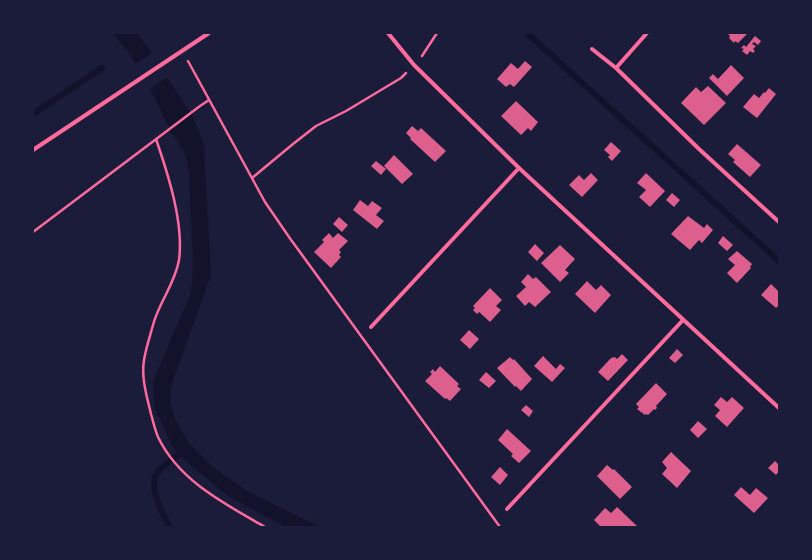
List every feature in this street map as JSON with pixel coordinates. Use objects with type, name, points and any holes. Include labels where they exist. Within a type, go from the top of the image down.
[{"type":"street","points":[[33,150],[209,33]]},
{"type":"street","points":[[388,33],[414,65],[519,168],[779,408]]},
{"type":"street","points":[[616,68],[647,33]]},
{"type":"street","points":[[592,49],[616,68],[699,149],[779,222]]},
{"type":"street","points":[[371,327],[519,168]]},
{"type":"street","points":[[507,509],[683,320]]},
{"type":"path","points":[[252,178],[316,126],[346,111],[401,78],[425,52],[436,33]]},
{"type":"path","points":[[183,50],[265,202],[500,527]]},
{"type":"path","points":[[33,232],[209,100]]},
{"type":"path","points":[[156,139],[172,190],[180,246],[179,261],[174,278],[154,322],[144,361],[145,389],[157,436],[175,464],[188,477],[221,502],[265,527]]},
{"type":"shaded area","points":[[112,33],[137,33],[152,53],[193,117],[204,145],[211,275],[172,383],[170,403],[176,421],[189,443],[214,468],[247,491],[320,527],[286,527],[228,496],[189,464],[173,448],[154,406],[153,381],[191,293],[193,268],[189,171],[184,151],[171,132],[150,89],[127,50]]},
{"type":"pier","points":[[154,52],[169,76],[148,90],[133,65]]},
{"type":"building","points":[[727,33],[747,34],[738,43],[735,41],[734,43],[729,38],[730,36]]},
{"type":"building","points":[[755,36],[761,41],[758,45],[754,42],[752,44],[756,46],[753,49],[755,51],[753,53],[750,51],[747,55],[742,51],[744,49],[741,48],[744,45],[746,47]]},
{"type":"building","points":[[525,61],[532,67],[514,87],[510,84],[506,87],[497,79],[511,63],[518,69]]},
{"type":"building","points":[[731,65],[744,78],[727,96],[709,78],[713,74],[718,79]]},
{"type":"building","points":[[708,86],[726,103],[704,125],[681,103],[696,87],[701,92]]},
{"type":"building","points":[[769,88],[776,94],[757,118],[743,107],[754,94],[759,98]]},
{"type":"building","points":[[516,101],[538,122],[531,131],[528,128],[521,135],[501,116]]},
{"type":"building","points":[[412,126],[418,131],[421,128],[446,151],[435,162],[410,139],[411,138],[406,133]]},
{"type":"building","points":[[611,142],[621,151],[612,161],[608,157],[610,155],[604,150]]},
{"type":"building","points":[[737,144],[761,165],[750,177],[733,162],[735,160],[728,154]]},
{"type":"building","points":[[394,155],[413,174],[402,184],[384,166]]},
{"type":"building","points":[[376,161],[386,169],[381,175],[371,166]]},
{"type":"building","points":[[591,173],[598,180],[582,197],[569,185],[579,175],[584,180]]},
{"type":"building","points":[[646,173],[665,191],[650,207],[639,197],[646,190],[637,183]]},
{"type":"building","points":[[672,193],[680,200],[674,207],[666,200]]},
{"type":"building","points":[[360,200],[368,206],[372,201],[382,208],[376,215],[384,221],[377,229],[353,210]]},
{"type":"building","points":[[688,216],[704,228],[707,224],[713,230],[702,243],[699,240],[690,250],[671,234]]},
{"type":"building","points":[[339,217],[348,225],[342,232],[333,224]]},
{"type":"building","points":[[329,233],[333,238],[338,233],[348,241],[339,250],[341,252],[339,255],[341,257],[331,268],[314,252],[324,242],[322,240]]},
{"type":"building","points":[[723,236],[733,245],[727,251],[718,243]]},
{"type":"building","points":[[535,244],[544,253],[537,261],[528,252]]},
{"type":"building","points":[[560,245],[575,259],[565,270],[569,273],[560,282],[541,263]]},
{"type":"building","points":[[737,251],[752,264],[750,267],[751,268],[737,283],[727,273],[735,265],[728,259]]},
{"type":"building","points":[[528,274],[533,279],[536,277],[551,292],[535,307],[529,302],[525,306],[516,296],[526,287],[521,282]]},
{"type":"building","points":[[587,281],[596,290],[601,285],[611,295],[595,313],[575,294]]},
{"type":"building","points":[[771,284],[779,292],[779,305],[776,308],[761,295]]},
{"type":"building","points":[[490,288],[502,300],[496,306],[501,310],[490,322],[479,312],[477,314],[473,310],[475,308],[473,306]]},
{"type":"building","points":[[469,330],[479,339],[470,349],[460,340]]},
{"type":"building","points":[[677,349],[683,355],[675,363],[669,358]]},
{"type":"building","points":[[622,354],[628,360],[608,381],[598,372],[611,358],[615,357],[617,359]]},
{"type":"building","points":[[543,356],[556,369],[560,364],[565,368],[552,382],[534,366]]},
{"type":"building","points":[[510,357],[513,360],[514,359],[532,379],[521,391],[516,386],[515,387],[497,368]]},
{"type":"building","points":[[440,366],[459,384],[457,386],[461,389],[450,401],[446,398],[445,399],[425,381],[432,374],[430,372],[433,369],[435,372]]},
{"type":"building","points":[[486,372],[496,381],[489,388],[479,380]]},
{"type":"building","points":[[656,383],[667,394],[656,406],[657,408],[655,410],[654,409],[648,415],[645,415],[637,409],[639,407],[636,404]]},
{"type":"building","points":[[721,397],[727,402],[732,397],[744,408],[727,427],[715,416],[720,410],[714,405]]},
{"type":"building","points":[[526,405],[533,411],[529,417],[521,410]]},
{"type":"building","points":[[698,421],[707,429],[698,438],[690,430]]},
{"type":"building","points":[[507,429],[531,451],[519,463],[511,456],[513,454],[498,440]]},
{"type":"building","points":[[671,452],[691,471],[677,488],[662,474],[667,468],[662,462]]},
{"type":"building","points":[[775,461],[779,465],[779,471],[776,475],[768,468]]},
{"type":"building","points":[[607,465],[613,470],[614,469],[632,487],[620,499],[597,476]]},
{"type":"building","points":[[500,467],[508,475],[500,485],[491,477]]},
{"type":"building","points":[[741,487],[750,495],[756,488],[768,498],[754,513],[734,495]]},
{"type":"building","points":[[617,507],[638,527],[601,527],[594,520],[605,508],[611,513]]},
{"type":"waterway","points":[[527,33],[779,261]]},
{"type":"waterway","points":[[33,114],[102,68]]},
{"type":"waterway","points":[[169,527],[154,489],[155,477],[164,466],[185,450]]}]
